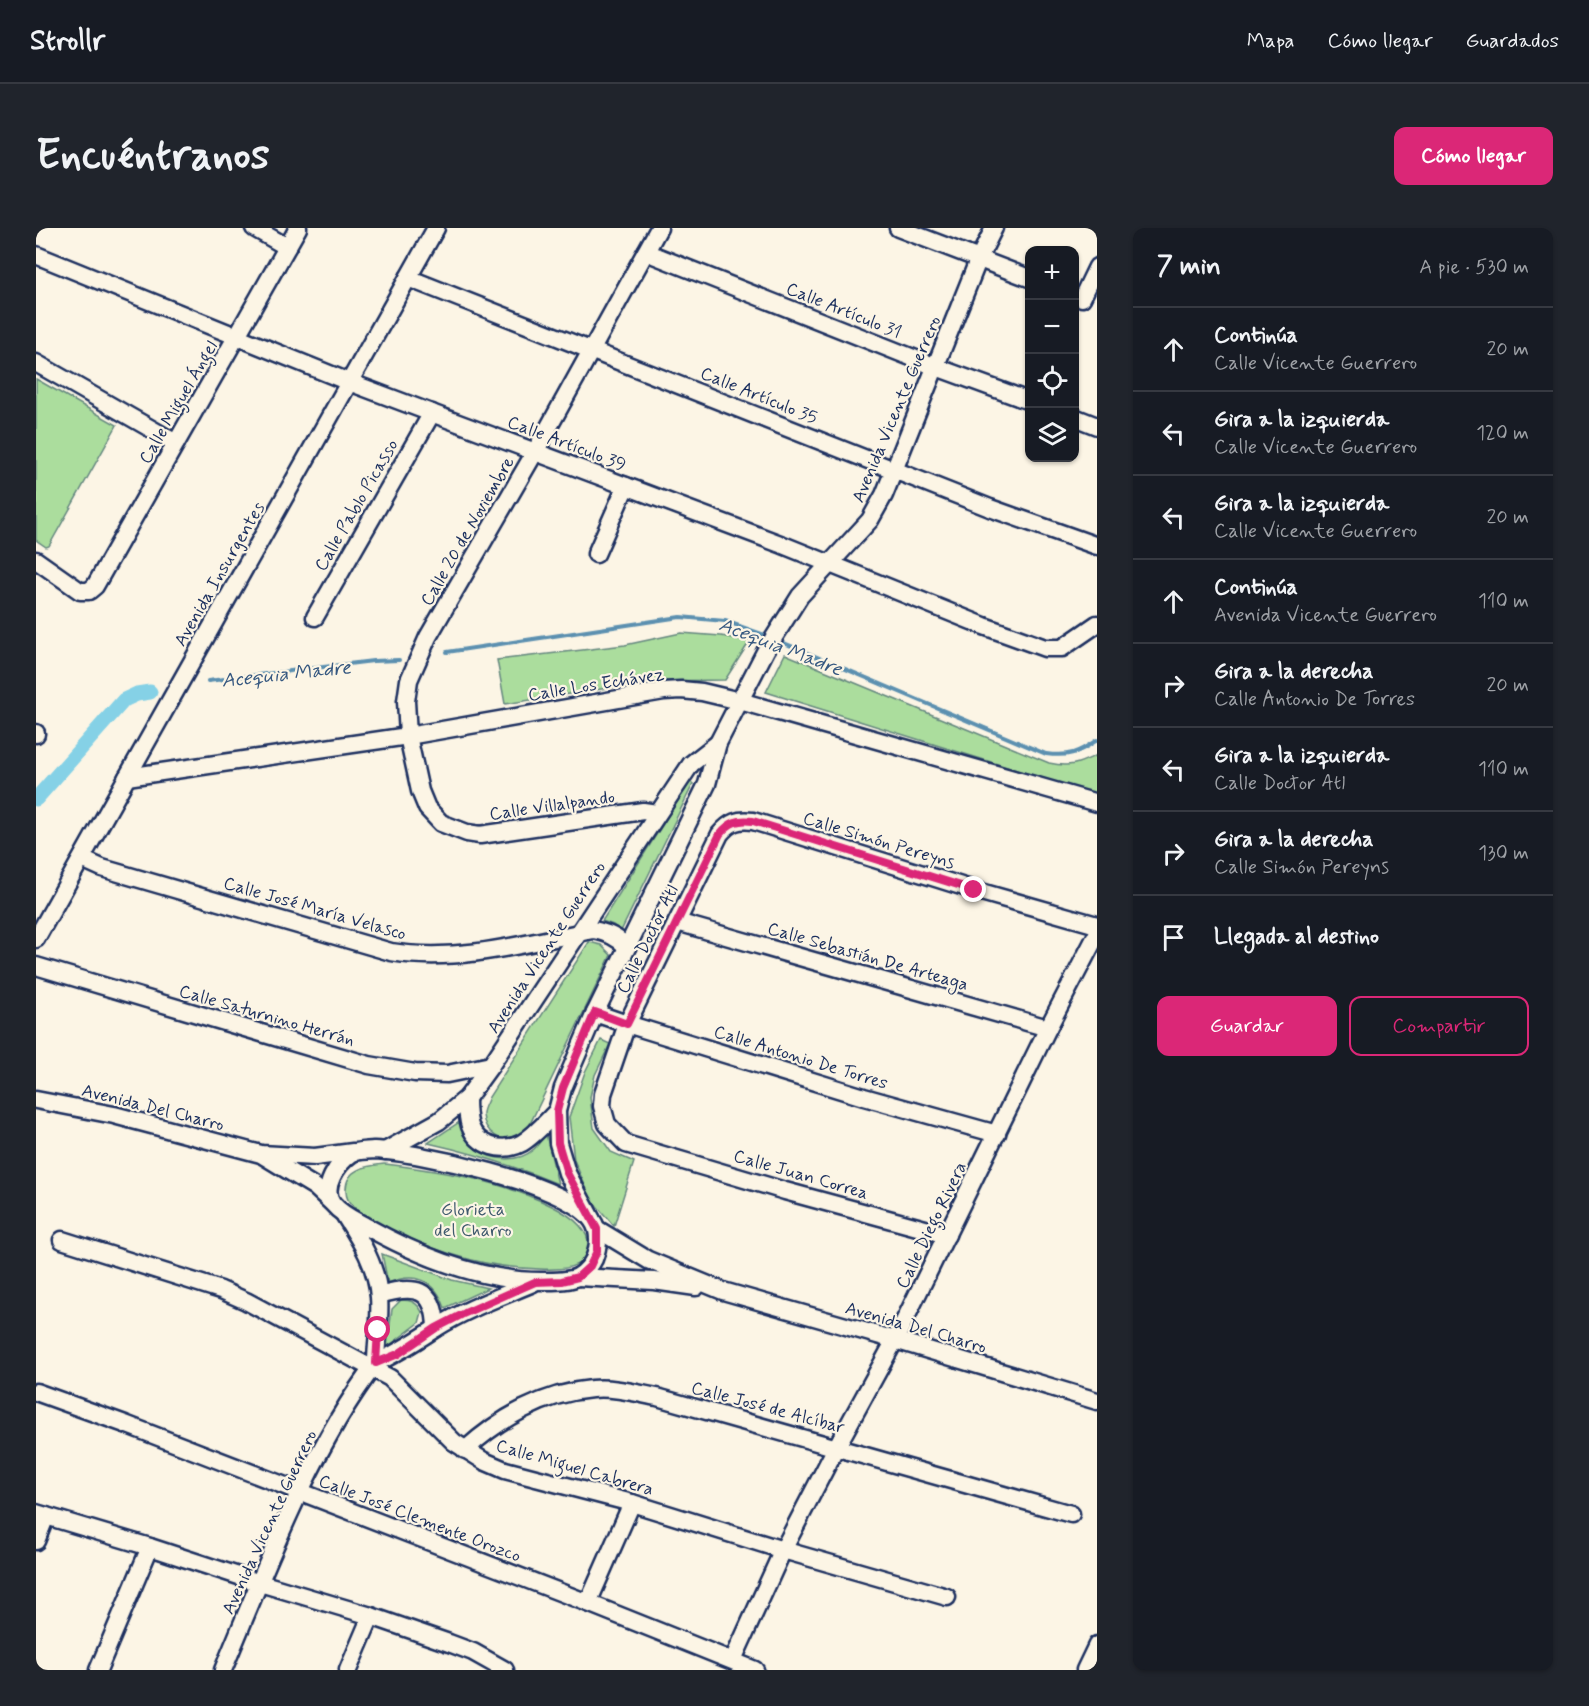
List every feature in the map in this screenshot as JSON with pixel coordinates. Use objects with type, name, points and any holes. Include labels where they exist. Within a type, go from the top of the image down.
[{"type":"street","points":[[254,228],[287,247]]},
{"type":"street","name":"Calle Miguel Ángel","points":[[36,560],[76,589],[86,591],[93,588],[298,228]]},
{"type":"street","name":"Avenida Insurgentes","points":[[36,939],[436,228]]},
{"type":"street","name":"Calle 20 de Noviembre","points":[[408,736],[406,701],[412,669],[659,228]]},
{"type":"street","points":[[898,228],[1025,276]]},
{"type":"street","name":"Avenida Vicente Guerrero","points":[[594,1224],[567,1173],[558,1143],[557,1111],[563,1088],[595,1012],[707,784],[718,743],[766,650],[780,625],[813,580],[870,520],[895,470],[979,258],[994,228]]},
{"type":"street","name":"Calle Artículo 31","points":[[646,252],[936,367],[1025,400]]},
{"type":"street","name":"Calle Artículo 39","points":[[36,255],[349,382],[831,563],[984,626],[1045,648],[1062,648],[1091,629]]},
{"type":"street","points":[[1084,299],[1097,267]]},
{"type":"street","name":"Calle Artículo 35","points":[[408,278],[990,508],[1097,546]]},
{"type":"street","points":[[36,363],[176,443]]},
{"type":"street","name":"Calle Pablo Picasso","points":[[315,617],[432,413]]},
{"type":"street","points":[[1079,419],[1097,426]]},
{"type":"street","points":[[596,554],[626,486]]},
{"type":"street","name":"Calle Los Echávez","points":[[127,777],[408,736],[664,691],[681,690],[702,692],[740,701],[1097,803]]},
{"type":"street","name":"Calle Villalpando","points":[[408,736],[420,791],[427,808],[441,823],[467,833],[480,835],[643,811],[657,813]]},
{"type":"street","name":"Avenida Vicente Guerrero","points":[[385,1151],[439,1121],[467,1098],[657,813],[692,764],[718,743]]},
{"type":"street","name":"Calle Doctor Atl","points":[[645,1150],[626,1144],[607,1124],[602,1106],[603,1094],[627,1024],[720,834],[727,825],[735,821],[753,821]]},
{"type":"street","name":"Calle Simón Pereyns","points":[[753,821],[952,884],[1097,925]]},
{"type":"street","name":"Calle José María Velasco","points":[[82,859],[102,868],[391,952],[416,956],[447,955],[506,948],[593,930],[618,939],[627,947]]},
{"type":"street","name":"Calle Sebastián De Arteaga","points":[[676,922],[1048,1028]]},
{"type":"street","name":"Calle Diego Rivera","points":[[733,1660],[783,1550],[895,1340],[1048,1028],[1097,934]]},
{"type":"street","name":"Calle Saturnino Herrán","points":[[36,966],[369,1065],[415,1073],[436,1074],[491,1065]]},
{"type":"street","name":"Calle Antonio De Torres","points":[[595,1012],[627,1024],[864,1097],[997,1134]]},
{"type":"street","points":[[467,1098],[468,1118],[477,1138],[492,1146],[502,1148],[523,1143],[557,1111]]},
{"type":"street","name":"Avenida Del Charro","points":[[36,1100],[114,1115],[261,1154],[315,1157],[385,1151],[504,1176],[569,1202],[594,1224],[648,1260],[723,1291],[1097,1401]]},
{"type":"street","name":"Calle Juan Correa","points":[[645,1150],[947,1235]]},
{"type":"street","points":[[353,1152],[343,1161],[332,1177],[329,1187],[337,1208],[362,1242],[372,1266],[379,1295],[374,1366]]},
{"type":"street","name":"Avenida Del Charro","points":[[261,1154],[315,1187],[337,1208]]},
{"type":"street","points":[[337,1208],[389,1239],[444,1262],[497,1276],[535,1282]]},
{"type":"street","points":[[578,1277],[594,1259],[598,1241],[594,1224]]},
{"type":"street","name":"Calle Miguel Cabrera","points":[[62,1240],[221,1290],[374,1366],[396,1383],[454,1442],[484,1461],[505,1470],[632,1503],[946,1598]]},
{"type":"street","name":"Avenida Del Charro","points":[[535,1282],[562,1281],[578,1277],[654,1281],[723,1291]]},
{"type":"street","points":[[374,1366],[398,1354],[436,1328],[535,1282]]},
{"type":"street","points":[[379,1295],[401,1289],[426,1294],[436,1313],[436,1328]]},
{"type":"street","name":"Avenida Vicente Guerrero","points":[[223,1670],[300,1493],[329,1437],[374,1366]]},
{"type":"street","name":"Calle José de Alcíbar","points":[[465,1450],[489,1428],[517,1411],[560,1395],[593,1389],[628,1391],[837,1446],[1071,1514]]},
{"type":"street","name":"Calle José Clemente Orozco","points":[[36,1392],[125,1424],[588,1603],[755,1670]]},
{"type":"street","points":[[588,1603],[632,1503]]},
{"type":"street","points":[[36,1540],[41,1515],[371,1616],[449,1643],[500,1669]]},
{"type":"street","points":[[98,1670],[150,1547]]},
{"type":"street","points":[[348,1670],[371,1616]]},
{"type":"street","points":[[1085,1670],[1097,1645]]},
{"type":"green space","points":[[36,379],[117,425],[49,546],[46,547],[36,540]]},
{"type":"green space","points":[[681,633],[750,641],[725,680],[653,681],[505,704],[497,660],[625,645]]},
{"type":"green space","points":[[785,654],[1049,763],[1074,764],[1097,755],[1097,795],[766,692]]},
{"type":"green space","points":[[690,781],[693,784],[621,931],[602,921]]},
{"type":"green space","points":[[589,942],[601,945],[611,955],[528,1128],[511,1139],[500,1138],[490,1131],[484,1121],[483,1111],[489,1097]]},
{"type":"green space","points":[[601,1040],[610,1044],[595,1075],[590,1097],[594,1128],[611,1152],[634,1162],[614,1226],[591,1199],[574,1160],[569,1117],[585,1072]]},
{"type":"green space","points":[[461,1121],[467,1137],[477,1150],[498,1158],[514,1158],[528,1154],[546,1134],[558,1184],[526,1171],[428,1143]]},
{"type":"green space","name":"Glorieta del Charro","points":[[385,1164],[491,1183],[512,1189],[558,1209],[582,1227],[589,1247],[586,1258],[565,1268],[511,1267],[448,1253],[407,1237],[362,1213],[348,1200],[347,1183],[353,1173],[364,1167]]},
{"type":"green space","points":[[382,1254],[452,1280],[488,1288],[445,1308],[436,1290],[423,1280],[407,1278],[388,1283]]},
{"type":"green space","points":[[401,1300],[411,1301],[418,1306],[422,1312],[419,1323],[387,1347],[392,1309]]},
{"type":"waterway","name":"Acequia Madre","points":[[447,652],[680,617],[725,621],[770,637]]},
{"type":"waterway","name":"Acequia Madre","points":[[777,640],[1046,754],[1073,753],[1097,740]]},
{"type":"waterway","name":"Acequia Madre","points":[[208,681],[373,661],[399,660]]},
{"type":"waterway","name":"Acequia Madre","points":[[36,799],[124,700],[137,694],[150,692]]},
{"type":"route","points":[[378,1330],[376,1363],[398,1354],[436,1328],[465,1313],[535,1282],[562,1281],[578,1277],[590,1266],[597,1251],[597,1229],[567,1173],[558,1143],[557,1111],[563,1088],[595,1012],[627,1024],[720,834],[727,825],[735,821],[753,821],[974,890]]}]
